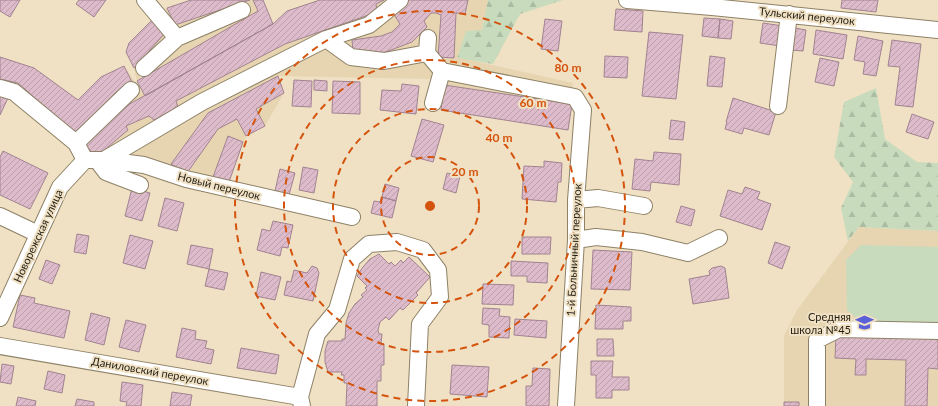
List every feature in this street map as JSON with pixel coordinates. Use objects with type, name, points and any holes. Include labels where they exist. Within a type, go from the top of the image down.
[{"type":"street","points":[[145,0],[177,38]]},
{"type":"street","name":"Новорежская улица","points":[[0,318],[60,187],[95,160],[202,102],[326,39],[369,24],[400,0]]},
{"type":"street","name":"Тульский переулок","points":[[627,0],[713,3],[789,14],[938,30]]},
{"type":"street","points":[[144,68],[177,38],[242,10]]},
{"type":"street","points":[[778,106],[789,14]]},
{"type":"street","points":[[326,39],[351,57],[384,61],[427,46],[442,71],[433,103]]},
{"type":"street","name":"1-й Больничный переулок","points":[[442,71],[575,97],[583,110],[576,200],[576,240],[566,406]]},
{"type":"street","points":[[0,88],[14,92],[76,143],[106,172],[140,185]]},
{"type":"street","points":[[76,143],[131,90]]},
{"type":"street","name":"Новый переулок","points":[[95,160],[144,165],[186,179],[352,217]]},
{"type":"street","points":[[576,200],[598,198],[644,206]]},
{"type":"street","points":[[0,216],[38,234]]},
{"type":"street","points":[[576,240],[596,237],[642,242],[688,253],[719,238]]},
{"type":"street","points":[[301,401],[316,334],[337,310],[352,259],[369,244],[397,242],[423,250],[438,270],[440,297],[420,324],[416,406]]},
{"type":"street","points":[[817,406],[817,340],[839,329],[938,331]]},
{"type":"street","name":"Даниловский переулок","points":[[0,346],[301,401]]},
{"type":"shaded area","points":[[191,0],[263,0],[273,24],[287,11],[320,0],[488,0],[482,30],[457,57],[573,83],[572,104],[568,130],[441,110],[444,85],[432,79],[278,76],[284,93],[265,126],[246,136],[229,182],[213,177],[187,173],[171,164],[96,157],[20,103],[8,98],[0,115],[0,57],[34,68],[78,100],[124,66],[143,94],[137,81],[134,68],[126,52],[129,43],[153,19],[167,8]]},
{"type":"shaded area","name":"Средняя школа №45","points":[[859,227],[938,231],[938,406],[799,406],[799,402],[784,402],[784,336],[797,310]]},
{"type":"green space","points":[[488,0],[563,0],[520,14],[493,64],[457,58],[466,31],[482,30]]},
{"type":"green space","points":[[876,88],[885,139],[917,162],[938,163],[938,231],[859,227],[848,241],[841,208],[853,182],[834,157],[844,102]]},
{"type":"green space","points":[[861,245],[938,247],[938,325],[862,323],[847,310],[846,260]]},
{"type":"building","points":[[0,0],[20,0],[10,17],[0,11]]},
{"type":"building","points":[[79,0],[106,0],[94,17],[76,4]]},
{"type":"building","points":[[191,0],[250,0],[175,25],[167,8]]},
{"type":"building","points":[[253,0],[263,0],[273,24],[145,96],[137,81],[258,11]]},
{"type":"building","points":[[320,0],[384,0],[376,4],[377,12],[285,44],[176,101],[178,107],[154,120],[149,116],[126,126],[128,130],[96,157],[84,144],[117,111],[273,24],[287,11]]},
{"type":"building","points":[[409,0],[468,0],[465,14],[456,13],[454,58],[438,57],[441,15],[436,13],[431,13],[424,21],[427,27],[412,42],[383,53],[353,51],[352,40],[381,36],[392,32],[400,24],[393,13]]},
{"type":"building","points":[[842,0],[878,0],[876,12],[841,8]]},
{"type":"building","points":[[616,9],[643,11],[642,32],[614,30]]},
{"type":"building","points":[[704,18],[720,19],[718,38],[702,36]]},
{"type":"building","points":[[153,19],[166,32],[134,68],[126,52],[129,43]]},
{"type":"building","points":[[545,19],[562,21],[558,51],[541,49]]},
{"type":"building","points":[[720,19],[733,21],[731,39],[718,38]]},
{"type":"building","points":[[763,23],[783,26],[780,46],[760,43]]},
{"type":"building","points":[[795,28],[806,30],[803,51],[791,50]]},
{"type":"building","points":[[816,30],[847,35],[843,59],[813,54]]},
{"type":"building","points":[[649,32],[683,35],[676,99],[642,96]]},
{"type":"building","points":[[858,36],[883,41],[876,76],[863,74],[865,62],[854,60]]},
{"type":"building","points":[[892,40],[921,44],[913,107],[895,105],[900,67],[888,66]]},
{"type":"building","points":[[605,56],[628,57],[627,78],[604,77]]},
{"type":"building","points":[[710,56],[725,58],[722,87],[707,86]]},
{"type":"building","points":[[0,57],[34,68],[78,100],[101,77],[124,66],[132,82],[115,93],[77,135],[18,83],[0,79]]},
{"type":"building","points":[[820,58],[839,62],[834,86],[815,82]]},
{"type":"building","points":[[278,76],[284,93],[256,109],[265,126],[246,136],[237,119],[218,129],[187,173],[171,164],[208,113]]},
{"type":"building","points":[[294,80],[312,81],[311,107],[292,106]]},
{"type":"building","points":[[314,80],[327,81],[327,91],[314,90]]},
{"type":"building","points":[[333,81],[360,82],[360,114],[332,113]]},
{"type":"building","points":[[402,84],[419,86],[416,114],[380,110],[382,90],[401,91]]},
{"type":"building","points":[[444,85],[572,104],[568,130],[441,110]]},
{"type":"building","points":[[0,96],[8,98],[0,115]]},
{"type":"building","points":[[733,98],[776,112],[769,135],[744,128],[742,134],[725,129]]},
{"type":"building","points":[[912,114],[934,122],[928,139],[906,132]]},
{"type":"building","points":[[422,119],[444,125],[433,162],[411,156]]},
{"type":"building","points":[[671,120],[685,122],[683,140],[669,139]]},
{"type":"building","points":[[228,136],[243,142],[229,182],[213,177]]},
{"type":"building","points":[[3,151],[48,173],[30,209],[0,195],[0,157]]},
{"type":"building","points":[[654,152],[681,154],[679,185],[651,182],[650,191],[632,189],[635,159],[653,161]]},
{"type":"building","points":[[544,161],[562,163],[561,182],[558,182],[556,202],[522,199],[524,166],[544,167]]},
{"type":"building","points":[[303,167],[318,170],[314,193],[299,190]]},
{"type":"building","points":[[280,169],[295,173],[289,195],[275,191]]},
{"type":"building","points":[[447,173],[460,176],[456,193],[443,189]]},
{"type":"building","points":[[385,184],[399,188],[396,201],[382,197]]},
{"type":"building","points":[[745,187],[760,192],[757,199],[771,204],[762,230],[720,216],[728,190],[742,194]]},
{"type":"building","points":[[132,188],[150,193],[142,221],[125,216]]},
{"type":"building","points":[[382,197],[396,201],[392,218],[371,213],[374,201],[380,202]]},
{"type":"building","points":[[165,198],[184,203],[177,231],[158,226]]},
{"type":"building","points":[[681,206],[695,210],[691,226],[676,222]]},
{"type":"building","points":[[273,221],[293,225],[288,248],[282,247],[280,256],[257,250],[262,229],[270,231]]},
{"type":"building","points":[[77,234],[89,236],[86,254],[74,252]]},
{"type":"building","points":[[130,235],[153,241],[145,269],[123,263]]},
{"type":"building","points":[[522,237],[551,237],[550,254],[522,254]]},
{"type":"building","points":[[775,242],[790,247],[782,269],[768,263]]},
{"type":"building","points":[[191,245],[213,249],[209,269],[187,264]]},
{"type":"building","points":[[593,250],[632,252],[630,290],[591,289]]},
{"type":"building","points":[[379,254],[389,264],[391,262],[395,266],[401,260],[403,263],[409,257],[430,277],[416,293],[418,295],[403,310],[400,308],[389,320],[386,317],[380,322],[378,330],[379,334],[382,334],[381,343],[384,344],[384,365],[381,365],[381,381],[377,381],[377,406],[346,406],[347,383],[344,383],[344,375],[341,375],[342,372],[328,372],[325,362],[325,351],[328,341],[342,341],[342,339],[345,339],[346,323],[349,313],[355,304],[363,297],[361,295],[367,290],[365,288],[367,286],[357,276],[370,259]]},
{"type":"building","points":[[46,260],[60,265],[52,284],[39,279]]},
{"type":"building","points":[[511,261],[548,263],[547,283],[527,282],[527,276],[511,276]]},
{"type":"building","points":[[312,266],[317,268],[319,273],[313,301],[284,295],[287,281],[291,282],[294,270],[307,273]]},
{"type":"building","points":[[721,266],[725,268],[729,298],[693,304],[689,279],[710,275],[709,271],[712,268]]},
{"type":"building","points":[[209,269],[228,273],[224,290],[205,286]]},
{"type":"building","points":[[261,272],[281,277],[275,300],[256,296]]},
{"type":"building","points":[[483,284],[514,285],[513,305],[482,304]]},
{"type":"building","points":[[20,295],[35,298],[34,303],[70,311],[64,338],[13,327]]},
{"type":"building","points":[[596,305],[631,307],[631,321],[623,321],[623,329],[595,329]]},
{"type":"building","points":[[483,308],[500,309],[499,316],[510,317],[509,338],[489,337],[489,325],[482,324]]},
{"type":"building","points":[[91,313],[110,318],[104,345],[85,340]]},
{"type":"building","points":[[515,319],[547,321],[546,338],[514,335]]},
{"type":"building","points":[[126,320],[146,325],[139,352],[119,347]]},
{"type":"building","points":[[182,328],[196,331],[195,339],[207,341],[205,348],[214,350],[211,364],[176,357]]},
{"type":"building","points":[[836,336],[938,339],[938,369],[928,368],[927,406],[905,406],[906,360],[866,359],[866,375],[855,375],[856,359],[835,358]]},
{"type":"building","points":[[597,339],[613,339],[614,356],[597,356]]},
{"type":"building","points":[[241,348],[279,355],[276,374],[237,368]]},
{"type":"building","points":[[591,361],[613,361],[612,377],[629,377],[629,390],[612,390],[612,398],[596,398],[596,375],[591,375]]},
{"type":"building","points":[[2,364],[14,366],[11,384],[0,382]]},
{"type":"building","points":[[452,365],[489,367],[487,397],[450,394]]},
{"type":"building","points":[[533,368],[550,369],[549,406],[526,406],[526,386],[532,386]]},
{"type":"building","points":[[48,371],[65,375],[62,393],[44,389]]},
{"type":"building","points":[[122,382],[143,385],[141,406],[126,406],[127,402],[120,401]]},
{"type":"building","points":[[172,392],[192,395],[190,406],[170,406]]},
{"type":"building","points":[[18,397],[36,401],[35,406],[16,406]]},
{"type":"building","points":[[77,399],[94,402],[94,406],[75,406]]},
{"type":"building","points":[[784,402],[799,402],[799,406],[784,406]]},
{"type":"place","name":"Средняя школа №45","points":[[864,323]]}]
